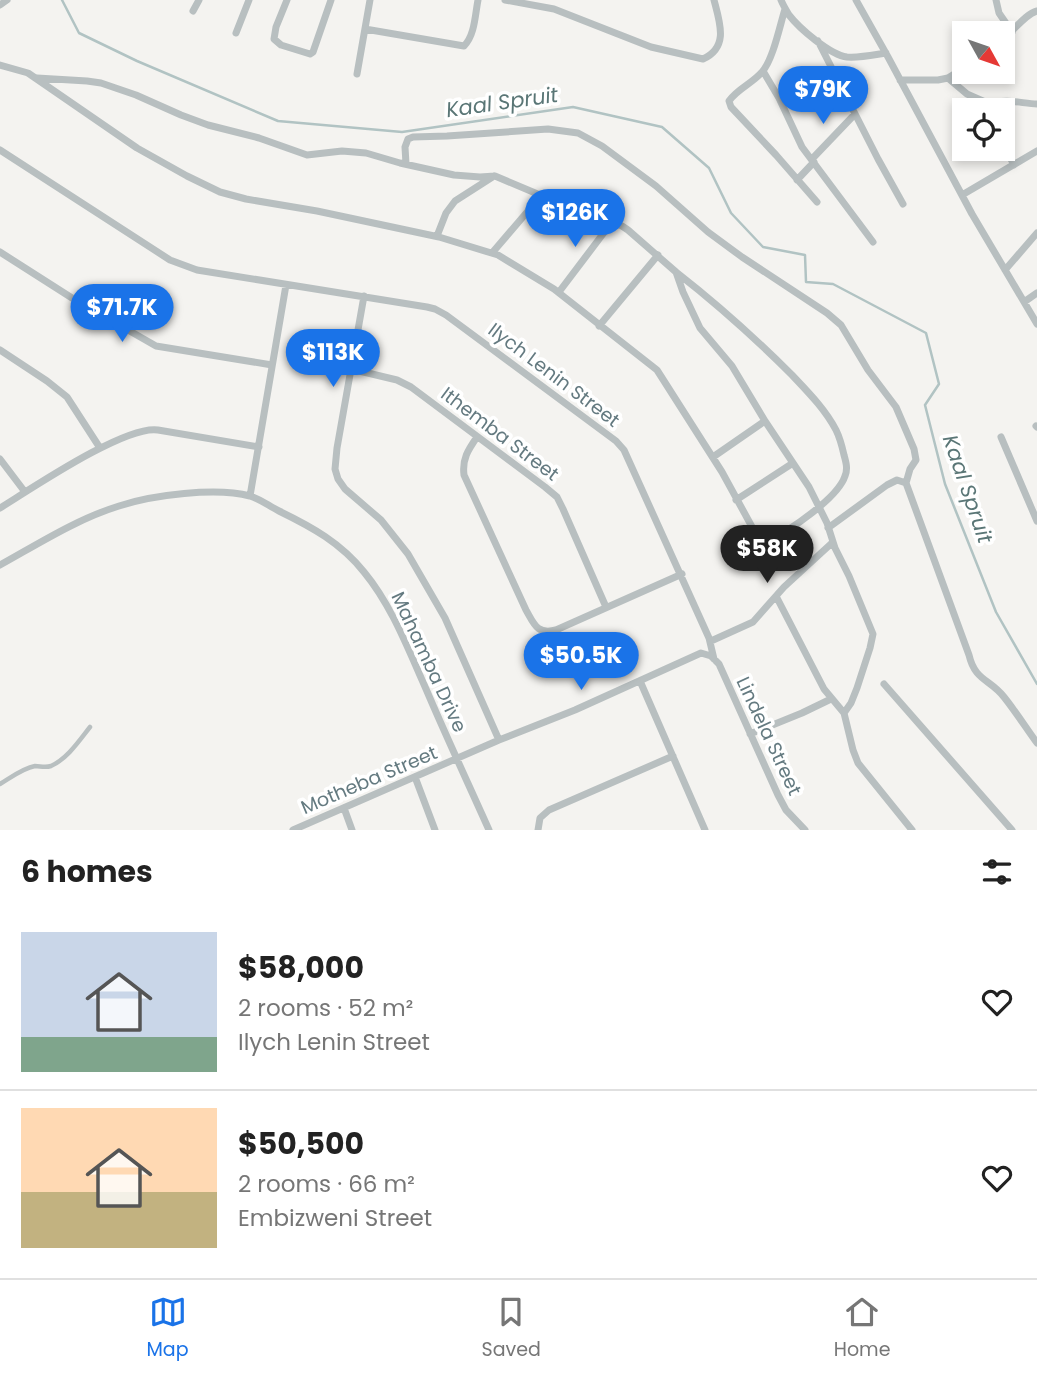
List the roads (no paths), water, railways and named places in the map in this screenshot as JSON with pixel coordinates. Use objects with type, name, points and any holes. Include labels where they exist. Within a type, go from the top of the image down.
[{"type":"street","points":[[0,5],[6,0]]},
{"type":"street","points":[[193,11],[199,0]]},
{"type":"street","points":[[236,33],[249,0]]},
{"type":"street","points":[[287,0],[274,38],[281,45],[310,54],[317,43],[331,0]]},
{"type":"street","points":[[357,74],[370,0]]},
{"type":"street","points":[[365,29],[464,46],[471,35],[478,0]]},
{"type":"street","points":[[505,0],[554,9],[651,47],[702,59],[720,44],[720,26],[714,0]]},
{"type":"street","points":[[781,0],[797,24],[837,54],[846,57],[886,53]]},
{"type":"street","points":[[856,0],[961,195],[1037,324]]},
{"type":"street","points":[[996,0],[1004,21]]},
{"type":"street","points":[[785,9],[771,55],[763,71],[734,95],[729,104],[817,202]]},
{"type":"street","points":[[1015,29],[1027,15],[1037,11]]},
{"type":"street","points":[[818,41],[903,204]]},
{"type":"street","points":[[0,65],[36,78],[137,148],[220,192],[437,236],[492,253],[559,292],[657,370],[713,457],[757,536],[766,541],[819,507],[841,483],[846,472],[846,461],[839,437],[832,422],[809,393],[770,352],[626,228],[559,204],[495,176],[454,175],[354,152],[307,155],[181,116],[101,83],[36,78]]},
{"type":"street","points":[[763,71],[798,140],[873,242]]},
{"type":"street","points":[[900,80],[938,80],[952,76]]},
{"type":"street","points":[[948,78],[976,98]]},
{"type":"street","points":[[1015,102],[1037,104]]},
{"type":"street","points":[[797,180],[855,114]]},
{"type":"street","points":[[406,164],[405,143],[412,137],[548,129],[578,133],[602,146],[656,186],[708,232],[841,325],[862,361],[896,407],[906,431],[916,460],[906,483],[972,666],[979,676],[1001,693],[1037,743]]},
{"type":"street","name":"Ilych Lenin Street","points":[[0,150],[176,263],[197,270],[427,307],[443,313],[616,441],[628,455],[711,641]]},
{"type":"street","points":[[961,195],[1037,151]]},
{"type":"street","points":[[1012,161],[1014,165]]},
{"type":"street","points":[[437,236],[446,213],[455,201],[495,176]]},
{"type":"street","points":[[492,253],[539,195]]},
{"type":"street","points":[[559,292],[612,222]]},
{"type":"street","points":[[1005,270],[1037,233]]},
{"type":"street","points":[[0,252],[54,287],[156,346],[272,365]]},
{"type":"street","points":[[599,326],[658,256]]},
{"type":"street","points":[[676,272],[697,322],[732,366],[809,487],[873,634],[857,688],[844,713]]},
{"type":"street","points":[[250,496],[286,285]]},
{"type":"street","points":[[1024,302],[1037,293]]},
{"type":"street","points":[[364,296],[335,463],[338,479],[345,489],[381,520],[403,546],[445,618],[499,740]]},
{"type":"street","points":[[0,350],[67,397],[100,449]]},
{"type":"street","name":"Ithemba Street","points":[[351,369],[401,382],[415,390],[536,479],[559,500],[606,607]]},
{"type":"street","points":[[713,457],[765,421]]},
{"type":"street","points":[[0,508],[100,449],[133,433],[149,429],[259,447]]},
{"type":"street","points":[[477,437],[465,457],[464,475],[520,598],[535,626],[542,631],[552,631],[682,575]]},
{"type":"street","points":[[1001,437],[1037,521]]},
{"type":"street","points":[[0,459],[25,492]]},
{"type":"street","points":[[736,499],[793,463]]},
{"type":"street","points":[[828,528],[887,485],[897,481],[906,483]]},
{"type":"street","name":"Mahamba Drive","points":[[0,565],[85,520],[139,500],[196,493],[250,496],[305,523],[342,549],[366,574],[389,609],[489,830]]},
{"type":"street","points":[[711,641],[751,623],[833,542]]},
{"type":"street","points":[[776,596],[831,699],[844,713],[858,763],[912,830]]},
{"type":"street","name":"Lindela Street","points":[[711,641],[711,656],[722,671],[778,795],[786,810],[805,830]]},
{"type":"street","name":"Motheba Street","points":[[293,830],[499,740],[575,710],[692,656],[701,653],[711,656]]},
{"type":"street","points":[[640,681],[701,829]]},
{"type":"street","points":[[884,684],[1012,830]]},
{"type":"street","points":[[750,734],[831,699]]},
{"type":"street","points":[[538,830],[540,818],[549,810],[673,756]]},
{"type":"street","points":[[415,777],[435,830]]},
{"type":"street","points":[[344,808],[352,830]]},
{"type":"lane","points":[[0,784],[31,768],[54,764],[75,746],[90,727]]},
{"type":"waterway","name":"Kaal Spruit","points":[[62,0],[79,33],[137,61],[278,121],[402,132],[573,107],[662,127],[709,168],[731,213],[763,247],[805,255],[806,282],[833,284],[926,333],[939,384],[925,405],[945,484],[996,612],[1037,684]]}]
